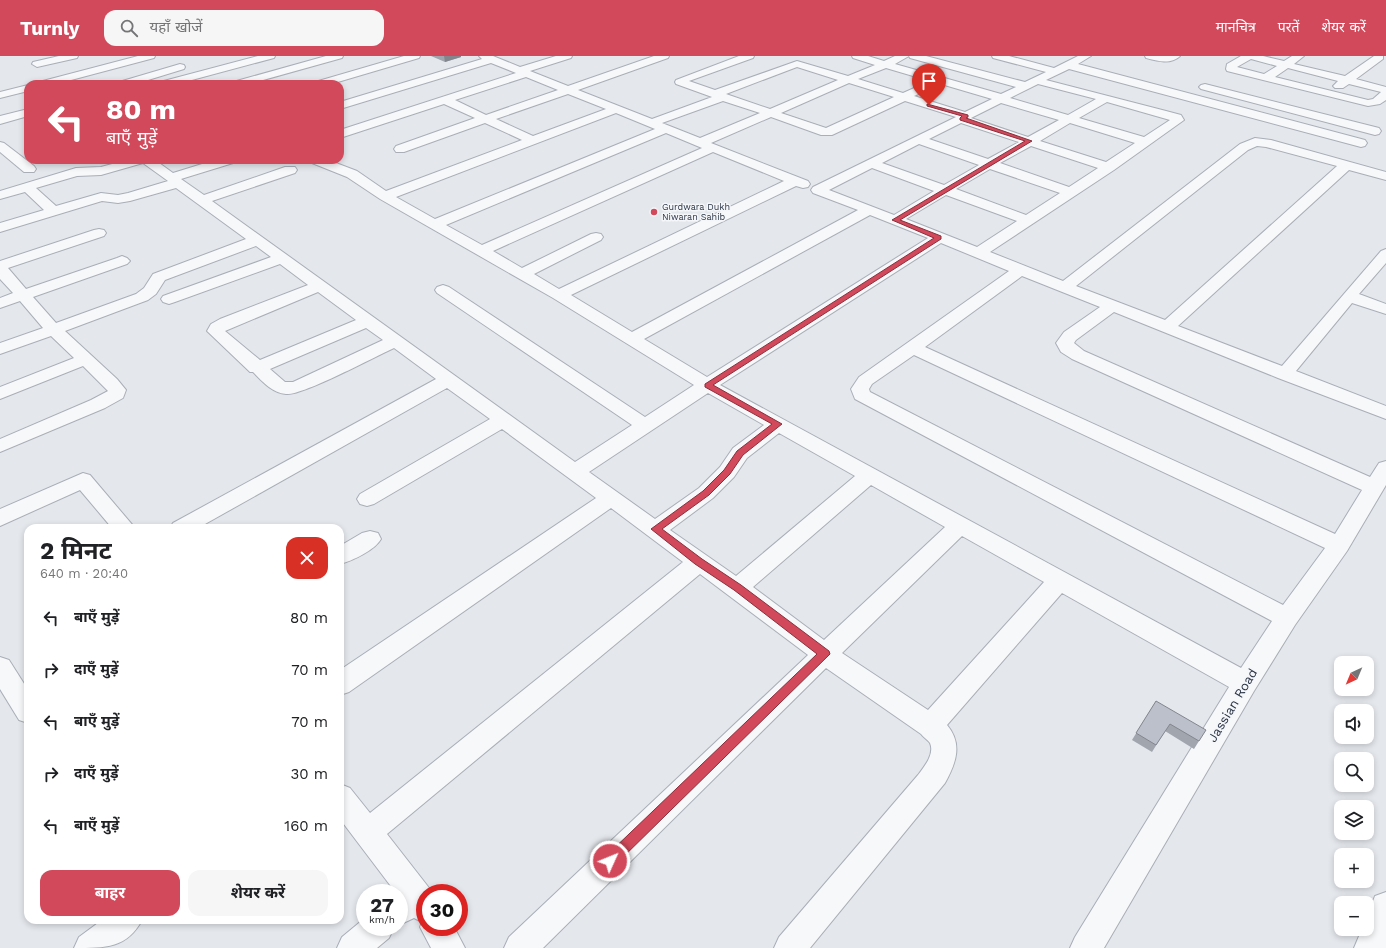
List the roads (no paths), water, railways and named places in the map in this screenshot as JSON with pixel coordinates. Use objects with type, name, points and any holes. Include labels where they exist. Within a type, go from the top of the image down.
[{"type":"street","points":[[37,64],[72,56]]},
{"type":"street","points":[[58,80],[150,56]]},
{"type":"street","points":[[179,80],[270,56]]},
{"type":"street","points":[[252,80],[338,56]]},
{"type":"street","points":[[333,80],[415,56]]},
{"type":"street","points":[[344,133],[445,100],[567,56]]},
{"type":"street","points":[[400,149],[664,56]]},
{"type":"street","points":[[748,56],[680,82],[816,130],[829,131],[940,80]]},
{"type":"street","points":[[857,56],[1146,142]]},
{"type":"street","points":[[481,251],[706,145],[768,113],[904,56]]},
{"type":"street","points":[[914,56],[1031,84],[1105,99],[1162,113],[1178,120],[978,253]]},
{"type":"street","points":[[997,56],[1078,60],[1361,143]]},
{"type":"street","points":[[1150,56],[1167,59],[1175,56]]},
{"type":"street","points":[[1386,90],[1250,56],[1231,66],[1231,69],[1371,103],[1376,102],[1386,94]]},
{"type":"street","points":[[1266,78],[1299,56]]},
{"type":"street","points":[[1329,94],[1380,57]]},
{"type":"street","points":[[344,105],[488,58],[939,238],[1386,413]]},
{"type":"street","points":[[652,124],[718,95],[810,59]]},
{"type":"street","points":[[220,60],[260,78]]},
{"type":"street","points":[[818,190],[1078,60]]},
{"type":"street","points":[[137,80],[191,64]]},
{"type":"street","points":[[797,64],[904,97],[1109,167]]},
{"type":"street","points":[[1193,84],[1375,130]]},
{"type":"street","points":[[0,95],[24,89]]},
{"type":"street","points":[[895,220],[989,164],[1105,99]]},
{"type":"street","points":[[445,100],[532,140]]},
{"type":"street","points":[[385,196],[616,109]]},
{"type":"street","points":[[2,117],[24,113]]},
{"type":"street","points":[[434,224],[665,129]]},
{"type":"street","points":[[919,140],[1071,192]]},
{"type":"street","points":[[1065,287],[1248,144],[1255,142],[1267,143],[1386,176]]},
{"type":"street","points":[[0,146],[29,169]]},
{"type":"street","points":[[0,195],[76,172],[101,171],[126,164]]},
{"type":"street","points":[[152,164],[256,241],[737,588],[825,654],[930,726],[941,738],[944,748],[939,768],[928,784],[790,948]]},
{"type":"street","points":[[0,228],[97,198],[107,197],[118,199],[130,197],[217,164]]},
{"type":"street","points":[[327,164],[352,174],[385,196],[559,295],[707,385],[1245,683]]},
{"type":"street","points":[[872,164],[1028,220]]},
{"type":"street","points":[[1167,327],[1346,165]]},
{"type":"street","points":[[202,200],[290,170]]},
{"type":"street","points":[[559,295],[795,181]]},
{"type":"street","points":[[27,187],[54,211]]},
{"type":"street","points":[[631,339],[869,210]]},
{"type":"street","points":[[0,446],[98,404],[116,394],[117,390],[114,386],[53,328],[22,295],[0,267],[99,232]]},
{"type":"street","points":[[522,274],[596,237]]},
{"type":"street","points":[[575,472],[707,385],[939,238]]},
{"type":"street","points":[[0,349],[53,328],[142,297],[150,291],[159,277],[256,241]]},
{"type":"street","points":[[1284,374],[1386,254]]},
{"type":"street","points":[[169,299],[281,259]]},
{"type":"street","points":[[0,303],[122,262]]},
{"type":"street","points":[[1020,270],[865,382],[860,389],[862,394],[1287,618]]},
{"type":"street","points":[[320,286],[226,323],[217,328],[215,332],[279,386],[291,388],[395,341]]},
{"type":"street","points":[[443,290],[646,426]]},
{"type":"street","points":[[1349,296],[1386,309]]},
{"type":"street","points":[[1112,306],[1070,336],[1065,343],[1067,348],[1078,355],[1380,477]]},
{"type":"street","points":[[256,368],[368,321]]},
{"type":"street","points":[[913,348],[1338,545]]},
{"type":"street","points":[[0,393],[86,359]]},
{"type":"street","points":[[188,524],[448,380]]},
{"type":"street","points":[[367,499],[503,420]]},
{"type":"street","points":[[656,529],[706,493],[727,472],[740,453],[778,424]]},
{"type":"street","points":[[737,588],[869,475]]},
{"type":"street","name":"Jassian Road","points":[[1086,948],[1245,683],[1287,618],[1338,545],[1380,477]]},
{"type":"street","points":[[0,518],[83,480],[121,524]]},
{"type":"street","points":[[344,681],[611,498]]},
{"type":"street","points":[[520,948],[960,525]]},
{"type":"street","points":[[344,554],[370,539]]},
{"type":"street","points":[[368,832],[699,562]]},
{"type":"street","points":[[930,726],[1060,580]]},
{"type":"street","points":[[0,666],[24,705]]},
{"type":"street","points":[[344,802],[368,832],[414,904]]},
{"type":"street","points":[[1370,948],[1386,907]]},
{"type":"street","points":[[90,948],[123,924]]},
{"type":"street","points":[[353,948],[367,936]]},
{"type":"street","points":[[442,936],[449,948]]},
{"type":"place","name":"Gurdwara Dukh Niwaran Sahib","points":[[654,212]]}]
